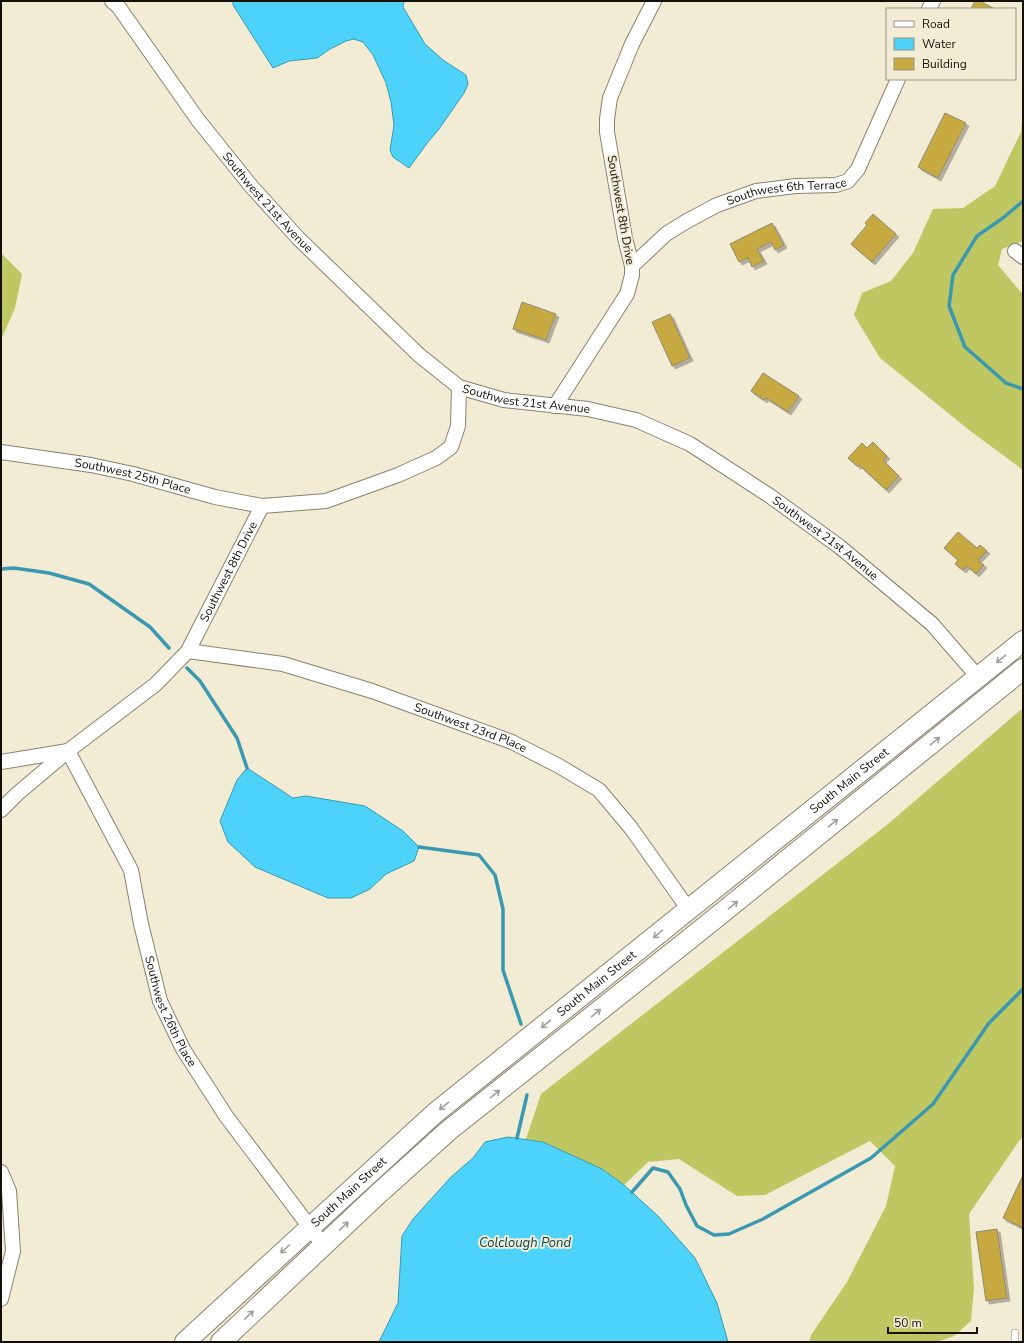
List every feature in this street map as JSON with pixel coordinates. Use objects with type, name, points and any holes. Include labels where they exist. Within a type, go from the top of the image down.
[{"type":"main road","name":"South Main Street","points":[[185,1342],[435,1113],[1023,641]]},
{"type":"main road","name":"South Main Street","points":[[221,1342],[378,1194],[448,1131],[702,929],[1023,669]]},
{"type":"main road","points":[[978,677],[990,696]]},
{"type":"main road","points":[[689,910],[702,929]]},
{"type":"street","name":"Southwest 21st Avenue","points":[[112,1],[118,6],[198,120],[251,186],[303,244],[419,355],[458,387],[504,400],[588,409],[636,420],[690,444],[770,496],[840,547],[932,624],[978,677]]},
{"type":"street","name":"Southwest 8th Drive","points":[[555,406],[627,294],[632,274],[632,266],[625,238],[607,132],[607,119],[610,98],[632,44],[654,1]]},
{"type":"street","name":"Southwest 6th Terrace","points":[[632,266],[666,234],[686,221],[717,205],[756,191],[796,186],[836,185],[848,181],[858,169],[898,80]]},
{"type":"street","name":"Southwest 8th Drive","points":[[1,810],[17,794],[68,751],[156,684],[188,651],[262,506],[326,500],[398,475],[436,458],[451,447],[458,426],[458,387]]},
{"type":"street","name":"Southwest 25th Place","points":[[1,452],[91,465],[133,474],[216,497],[262,506]]},
{"type":"street","name":"Southwest 23rd Place","points":[[188,651],[283,664],[372,691],[512,742],[559,766],[599,790],[631,828],[689,910]]},
{"type":"street","points":[[1,762],[68,751]]},
{"type":"street","name":"Southwest 26th Place","points":[[68,751],[131,870],[141,924],[160,1001],[183,1049],[226,1116],[324,1246]]},
{"type":"street","points":[[1,1172],[9,1191],[13,1251],[1,1299]]},
{"type":"lane","points":[[1015,1333],[1015,1342]]},
{"type":"green space","points":[[1023,108],[1023,241],[1002,249],[998,265],[1023,293],[1023,470],[969,430],[880,358],[854,315],[862,293],[891,281],[913,253],[933,209],[963,208],[995,186],[1021,132]]},
{"type":"green space","points":[[1,253],[22,274],[15,308],[1,340]]},
{"type":"green space","points":[[1023,708],[1023,1137],[969,1214],[974,1288],[971,1321],[954,1336],[937,1342],[809,1342],[811,1335],[847,1282],[886,1206],[895,1166],[870,1141],[765,1195],[737,1196],[679,1159],[648,1162],[624,1185],[602,1169],[543,1142],[526,1139],[541,1094],[888,824]]},
{"type":"water","points":[[233,1],[404,1],[403,7],[425,44],[443,60],[466,75],[468,84],[464,93],[439,129],[409,168],[393,157],[390,150],[394,125],[391,102],[386,83],[373,55],[363,42],[354,39],[346,41],[317,58],[289,61],[273,68],[233,5]]},
{"type":"water","points":[[247,768],[293,798],[306,796],[365,806],[403,831],[419,847],[414,861],[386,874],[370,889],[351,898],[328,898],[255,867],[228,842],[220,821],[237,780]]},
{"type":"water","name":"Colclough Pond","points":[[508,1137],[543,1142],[602,1169],[624,1185],[658,1216],[695,1258],[717,1303],[728,1342],[379,1342],[398,1303],[402,1236],[413,1219],[451,1177],[473,1158],[485,1142]]},
{"type":"building","points":[[975,1],[980,1],[993,8],[972,8]]},
{"type":"building","points":[[945,113],[966,123],[938,178],[918,167]]},
{"type":"building","points":[[873,214],[896,234],[872,262],[851,244],[867,225],[865,223]]},
{"type":"building","points":[[772,223],[784,245],[775,250],[771,242],[757,249],[764,261],[752,267],[748,258],[739,262],[730,244]]},
{"type":"building","points":[[522,302],[556,314],[546,340],[513,329]]},
{"type":"building","points":[[670,314],[690,358],[672,366],[652,322]]},
{"type":"building","points":[[763,373],[799,396],[788,412],[766,398],[764,400],[751,391]]},
{"type":"building","points":[[873,442],[887,456],[883,460],[899,476],[886,490],[859,465],[857,466],[848,458],[862,443],[867,448]]},
{"type":"building","points":[[958,532],[977,548],[980,545],[987,551],[978,560],[984,565],[976,574],[967,566],[963,570],[955,564],[958,560],[944,548]]},
{"type":"building","points":[[1023,1175],[1023,1228],[1003,1218]]},
{"type":"building","points":[[997,1229],[1007,1298],[986,1301],[976,1232]]},
{"type":"waterway","points":[[1023,201],[1003,218],[977,236],[953,275],[949,306],[965,347],[1006,383],[1023,389]]},
{"type":"waterway","points":[[1,569],[14,568],[49,573],[89,584],[150,627],[169,648]]},
{"type":"waterway","points":[[187,668],[200,681],[237,738],[247,768]]},
{"type":"waterway","points":[[419,847],[479,855],[495,875],[503,909],[503,970],[521,1024]]},
{"type":"waterway","points":[[632,1192],[653,1168],[668,1172],[680,1189],[686,1205],[697,1226],[714,1235],[729,1234],[763,1219],[871,1158],[933,1104],[989,1023],[1023,989]]},
{"type":"waterway","points":[[517,1138],[527,1095]]}]
